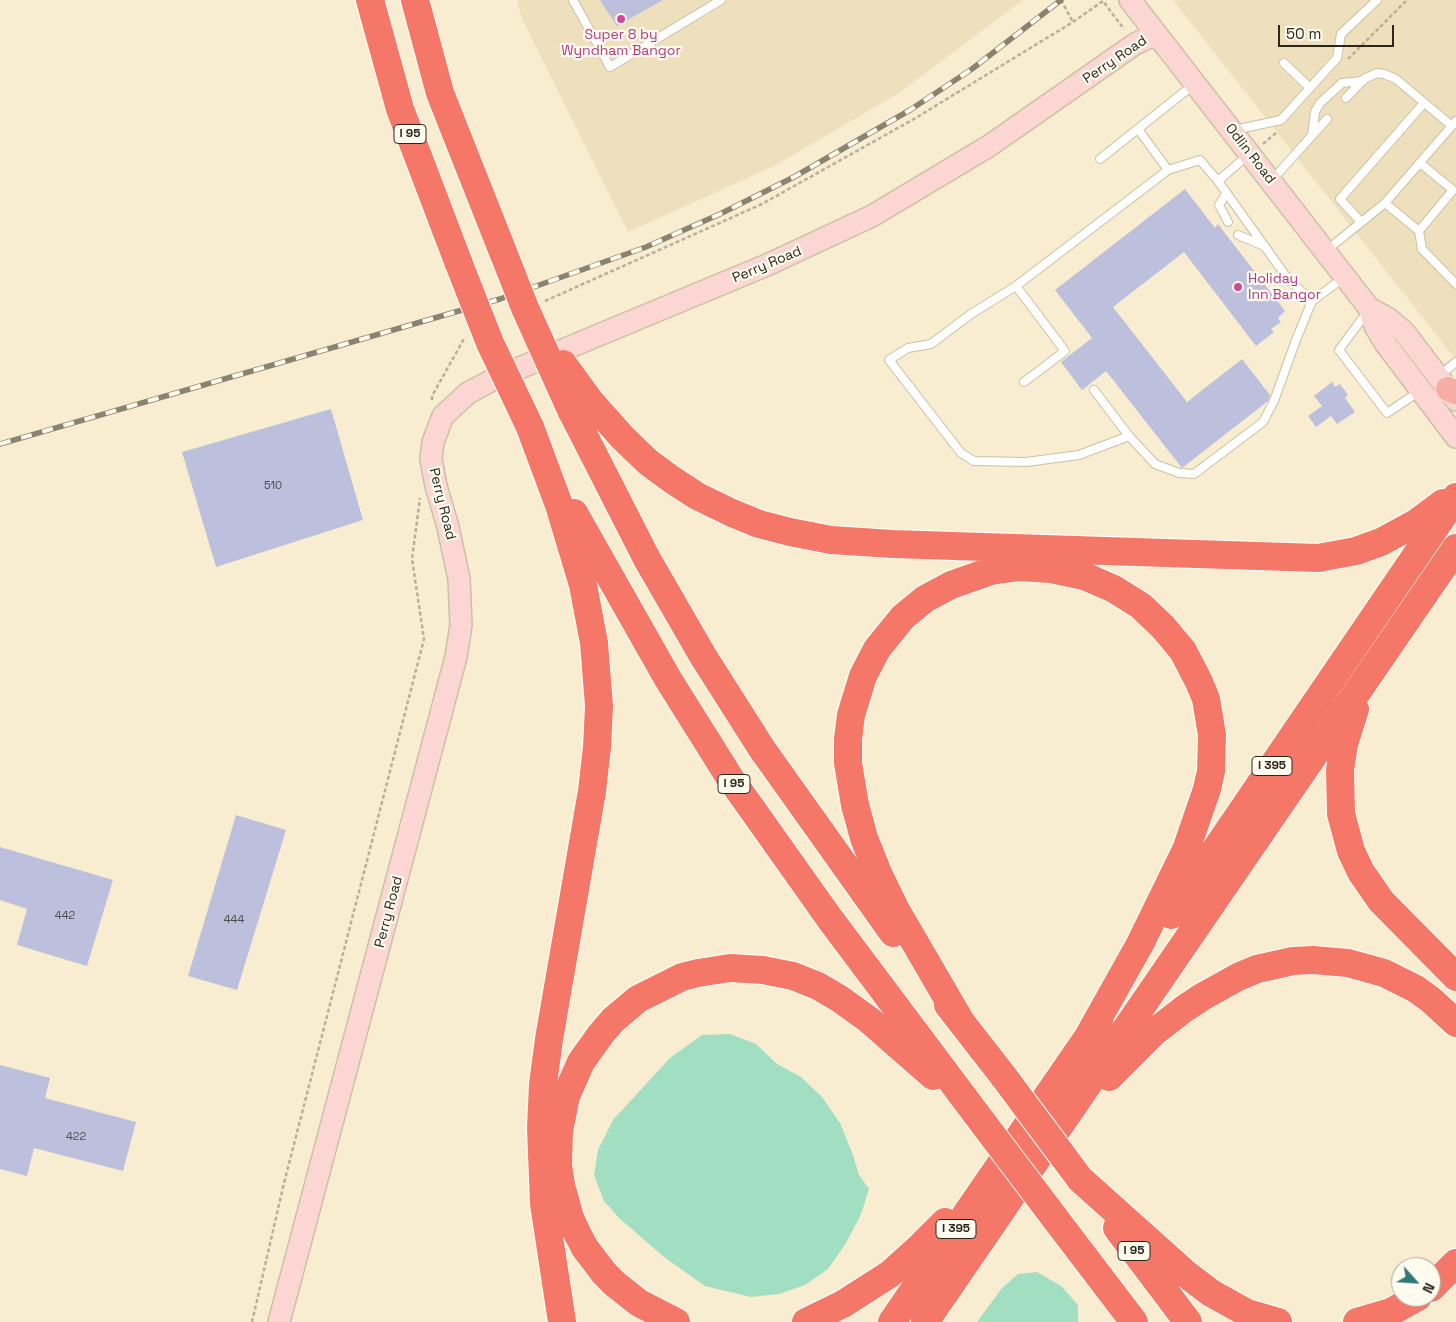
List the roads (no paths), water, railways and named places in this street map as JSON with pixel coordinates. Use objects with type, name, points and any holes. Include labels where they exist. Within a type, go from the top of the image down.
[{"type":"highway","name":"I 95","points":[[370,0],[400,109],[490,343],[530,427],[638,629],[730,778],[830,919],[1134,1322]]},
{"type":"highway","name":"I 95","points":[[415,0],[440,94],[514,280],[580,405],[647,559],[732,703],[827,842],[897,939],[1004,1077],[1188,1322]]},
{"type":"highway","points":[[580,405],[623,438],[648,462],[697,496],[759,524],[832,540],[1318,558],[1356,551],[1393,537],[1430,514],[1456,493]]},
{"type":"highway","points":[[530,427],[561,512],[584,586],[594,643],[598,692],[598,726],[594,776],[549,1039],[543,1092],[541,1145],[544,1204],[562,1322]]},
{"type":"highway","name":"I 395","points":[[892,1322],[1456,497]]},
{"type":"highway","name":"I 395","points":[[925,1322],[1454,552]]},
{"type":"highway","points":[[960,1020],[896,910],[864,838],[855,805],[849,769],[848,745],[851,715],[863,676],[877,650],[898,622],[925,599],[951,584],[991,571],[1019,567],[1051,569],[1084,576],[1114,589],[1140,606],[1163,627],[1183,651],[1199,682],[1206,699],[1212,735],[1211,771],[1207,789],[1186,850],[1140,944],[1089,1035]]},
{"type":"highway","points":[[1373,669],[1352,715],[1341,758],[1339,788],[1345,834],[1361,872],[1381,901],[1456,977]]},
{"type":"highway","points":[[1037,1159],[1105,1082],[1153,1033],[1202,997],[1257,969],[1284,963],[1313,960],[1348,963],[1366,967],[1384,972],[1416,989],[1456,1023]]},
{"type":"highway","points":[[676,1322],[651,1311],[626,1294],[604,1273],[594,1260],[570,1218],[558,1165],[558,1131],[566,1096],[572,1080],[581,1062],[600,1034],[638,999],[682,978],[713,970],[746,968],[793,976],[818,986],[850,1005],[977,1115]]},
{"type":"highway","points":[[806,1322],[860,1294],[890,1274],[958,1208],[1020,1136]]},
{"type":"highway","points":[[1080,1179],[1169,1259],[1211,1293],[1247,1312],[1278,1322]]},
{"type":"highway","points":[[933,1322],[967,1261]]},
{"type":"highway","points":[[1441,1278],[1456,1263]]},
{"type":"highway","points":[[1111,1292],[1130,1322]]},
{"type":"highway","points":[[1357,1322],[1391,1312],[1400,1307]]},
{"type":"street","name":"Odlin Road","points":[[1130,0],[1369,308],[1379,335],[1456,437]]},
{"type":"street","name":"Perry Road","points":[[279,1322],[456,657],[461,625],[459,579],[435,481],[432,459],[433,442],[444,416],[468,393],[498,377],[760,268],[872,216],[989,146],[1135,44],[1156,34]]},
{"type":"street","name":"Odlin Road","points":[[1369,308],[1389,319],[1404,332],[1450,389]]},
{"type":"lane","points":[[573,0],[610,67],[721,0]]},
{"type":"lane","points":[[1232,131],[1281,120],[1337,58],[1341,34],[1377,0]]},
{"type":"lane","points":[[1284,63],[1310,88]]},
{"type":"lane","points":[[1312,135],[1315,112],[1320,103],[1342,83],[1362,80],[1377,73],[1389,76],[1454,124],[1385,203],[1325,251]]},
{"type":"lane","points":[[1346,98],[1362,80]]},
{"type":"lane","points":[[1100,159],[1195,84]]},
{"type":"lane","points":[[1361,222],[1340,199],[1424,103]]},
{"type":"lane","points":[[1271,181],[1327,119]]},
{"type":"lane","points":[[1138,129],[1168,170]]},
{"type":"lane","points":[[1218,181],[1249,154]]},
{"type":"lane","points":[[1130,436],[1079,455],[1026,462],[974,460],[961,453],[889,360],[908,348],[931,344],[971,314],[1016,286],[1168,170],[1200,160],[1218,181],[1288,279],[1312,301]]},
{"type":"lane","points":[[1419,231],[1453,190],[1420,163]]},
{"type":"lane","points":[[1226,194],[1218,205],[1228,222]]},
{"type":"lane","points":[[1385,203],[1419,231],[1422,249],[1456,284]]},
{"type":"lane","points":[[1238,236],[1264,246]]},
{"type":"lane","points":[[1094,390],[1155,464],[1179,473],[1194,474],[1263,422],[1274,401],[1312,301],[1345,277]]},
{"type":"lane","points":[[1016,286],[1065,351],[1024,382]]},
{"type":"lane","points":[[1369,308],[1339,350],[1387,413],[1420,391]]},
{"type":"lane","points":[[1450,389],[1456,362]]},
{"type":"railway","points":[[0,444],[500,299],[646,247],[720,214],[794,177],[910,110],[972,69],[1061,0]]},
{"type":"place","name":"Super 8 by Wyndham Bangor","points":[[621,19]]},
{"type":"place","name":"Holiday Inn Bangor","points":[[1238,287]]}]
